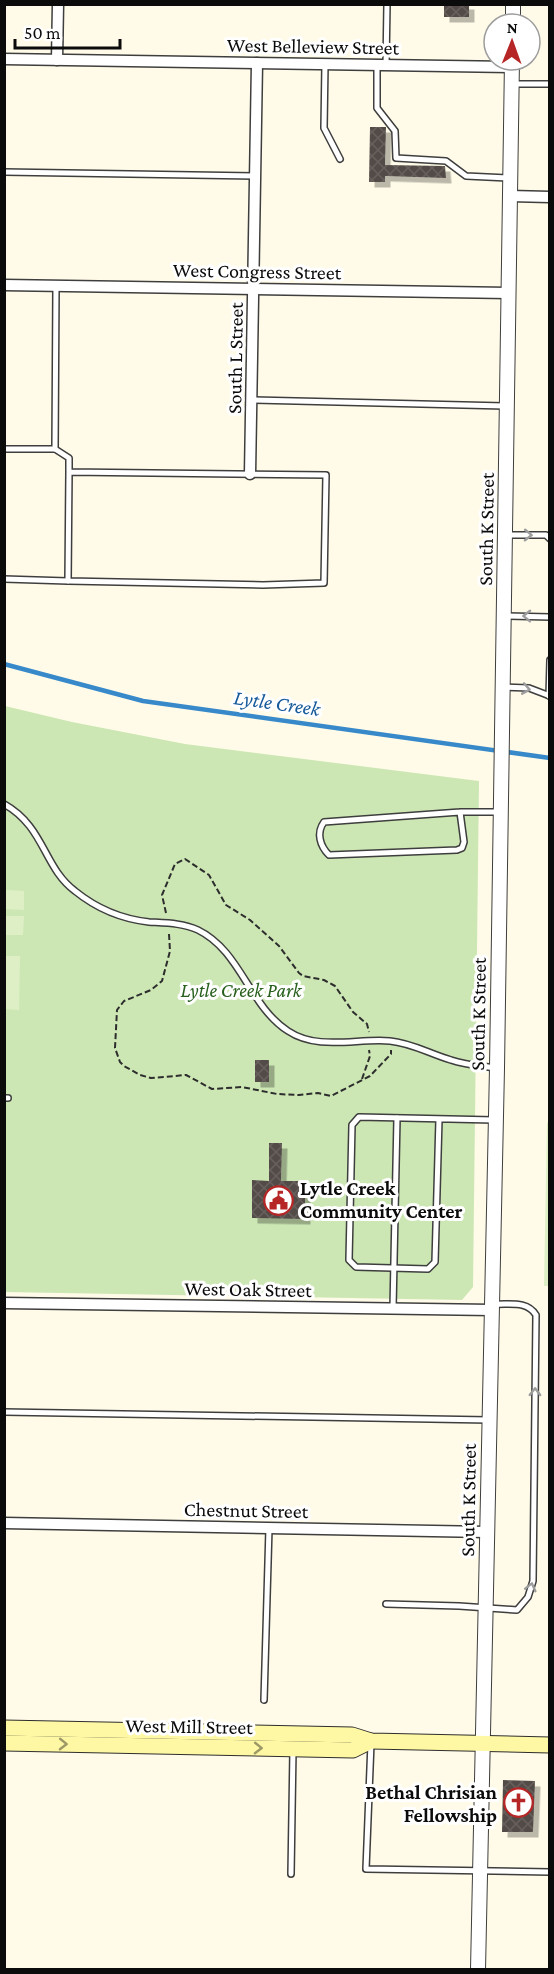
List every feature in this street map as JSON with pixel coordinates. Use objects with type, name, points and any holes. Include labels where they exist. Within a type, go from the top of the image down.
[{"type":"main road","name":"West Mill Street","points":[[4,1728],[352,1735],[371,1741],[549,1745]]},
{"type":"main road","name":"West Mill Street","points":[[4,1743],[353,1750],[371,1741]]},
{"type":"street","points":[[57,60],[58,4]]},
{"type":"street","name":"West Belleview Street","points":[[4,59],[381,65],[482,64]]},
{"type":"street","name":"South L Street","points":[[250,474],[257,63]]},
{"type":"street","name":"South K Street","points":[[478,1970],[497,1068],[512,72]]},
{"type":"street","points":[[510,196],[549,197]]},
{"type":"street","name":"West Congress Street","points":[[4,285],[509,293]]},
{"type":"street","name":"West Oak Street","points":[[4,1303],[393,1309],[492,1307]]},
{"type":"street","name":"Chestnut Street","points":[[4,1523],[488,1532]]},
{"type":"lane","points":[[387,4],[377,108],[395,131],[396,158],[446,160],[466,176],[510,178]]},
{"type":"lane","points":[[325,64],[324,128],[340,159]]},
{"type":"lane","points":[[512,84],[549,84]]},
{"type":"lane","points":[[4,172],[256,176]]},
{"type":"lane","points":[[55,449],[56,286]]},
{"type":"lane","points":[[252,400],[507,406]]},
{"type":"lane","points":[[4,449],[55,449],[69,458],[68,581]]},
{"type":"lane","points":[[4,579],[263,585],[324,583],[326,475],[69,472]]},
{"type":"lane","points":[[505,535],[546,535],[549,539]]},
{"type":"lane","points":[[504,616],[549,617]]},
{"type":"lane","points":[[503,687],[529,688],[549,696],[549,660]]},
{"type":"lane","points":[[4,804],[23,818],[39,837],[51,864],[73,890],[107,911],[127,918],[168,922],[198,930],[227,953],[269,1015],[288,1032],[332,1043],[391,1041],[427,1050],[450,1060],[497,1068]]},
{"type":"lane","points":[[460,812],[464,842],[462,848],[457,850],[329,855],[323,849],[320,839],[320,828],[324,822],[460,812],[501,812]]},
{"type":"lane","points":[[439,1119],[435,1262],[428,1269],[356,1267],[349,1260],[352,1125],[359,1117],[496,1120]]},
{"type":"lane","points":[[393,1309],[397,1118]]},
{"type":"lane","points":[[386,1604],[517,1610],[528,1597],[533,1581],[536,1314],[525,1305],[492,1307]]},
{"type":"lane","points":[[4,1412],[489,1420]]},
{"type":"lane","points":[[264,1700],[269,1528]]},
{"type":"lane","points":[[371,1741],[366,1869],[549,1872]]},
{"type":"lane","points":[[291,1874],[293,1749]]},
{"type":"path","points":[[362,1079],[370,1056],[367,1024],[353,1012],[335,986],[324,980],[303,976],[299,973],[279,946],[250,920],[226,904],[209,874],[185,859],[175,864],[162,895],[168,922],[170,951],[162,981],[152,990],[124,1001],[117,1010],[115,1048],[124,1066],[151,1078],[186,1075],[213,1089],[242,1087],[288,1095],[318,1093],[331,1096],[369,1076],[391,1054],[391,1041]]},
{"type":"green space","name":"Lytle Creek Park","points":[[5,706],[72,722],[185,744],[479,781],[473,1287],[462,1300],[5,1292]]},
{"type":"green space","points":[[5,890],[24,891],[24,910],[5,909]]},
{"type":"green space","points":[[5,916],[24,916],[23,935],[5,935]]},
{"type":"green space","points":[[5,956],[20,956],[19,1010],[5,1009]]},
{"type":"green space","points":[[549,1121],[550,1286],[544,1286],[547,1123]]},
{"type":"building","points":[[444,4],[469,4],[469,17],[444,17]]},
{"type":"building","points":[[370,127],[386,127],[385,165],[445,166],[446,178],[385,176],[385,182],[369,182]]},
{"type":"building","points":[[255,1060],[269,1060],[269,1082],[255,1082]]},
{"type":"building","name":"Lytle Creek Community Center","points":[[269,1143],[282,1143],[281,1181],[305,1181],[305,1219],[252,1218],[252,1180],[269,1181]]},
{"type":"building","points":[[503,1780],[535,1781],[533,1832],[502,1832]]},
{"type":"waterway","name":"Lytle Creek","points":[[4,664],[143,701],[550,758]]},
{"type":"place","name":"Lytle Creek Community Center","points":[[279,1200]]},
{"type":"place","name":"Bethal Chrisian Fellowship","points":[[518,1803]]}]
